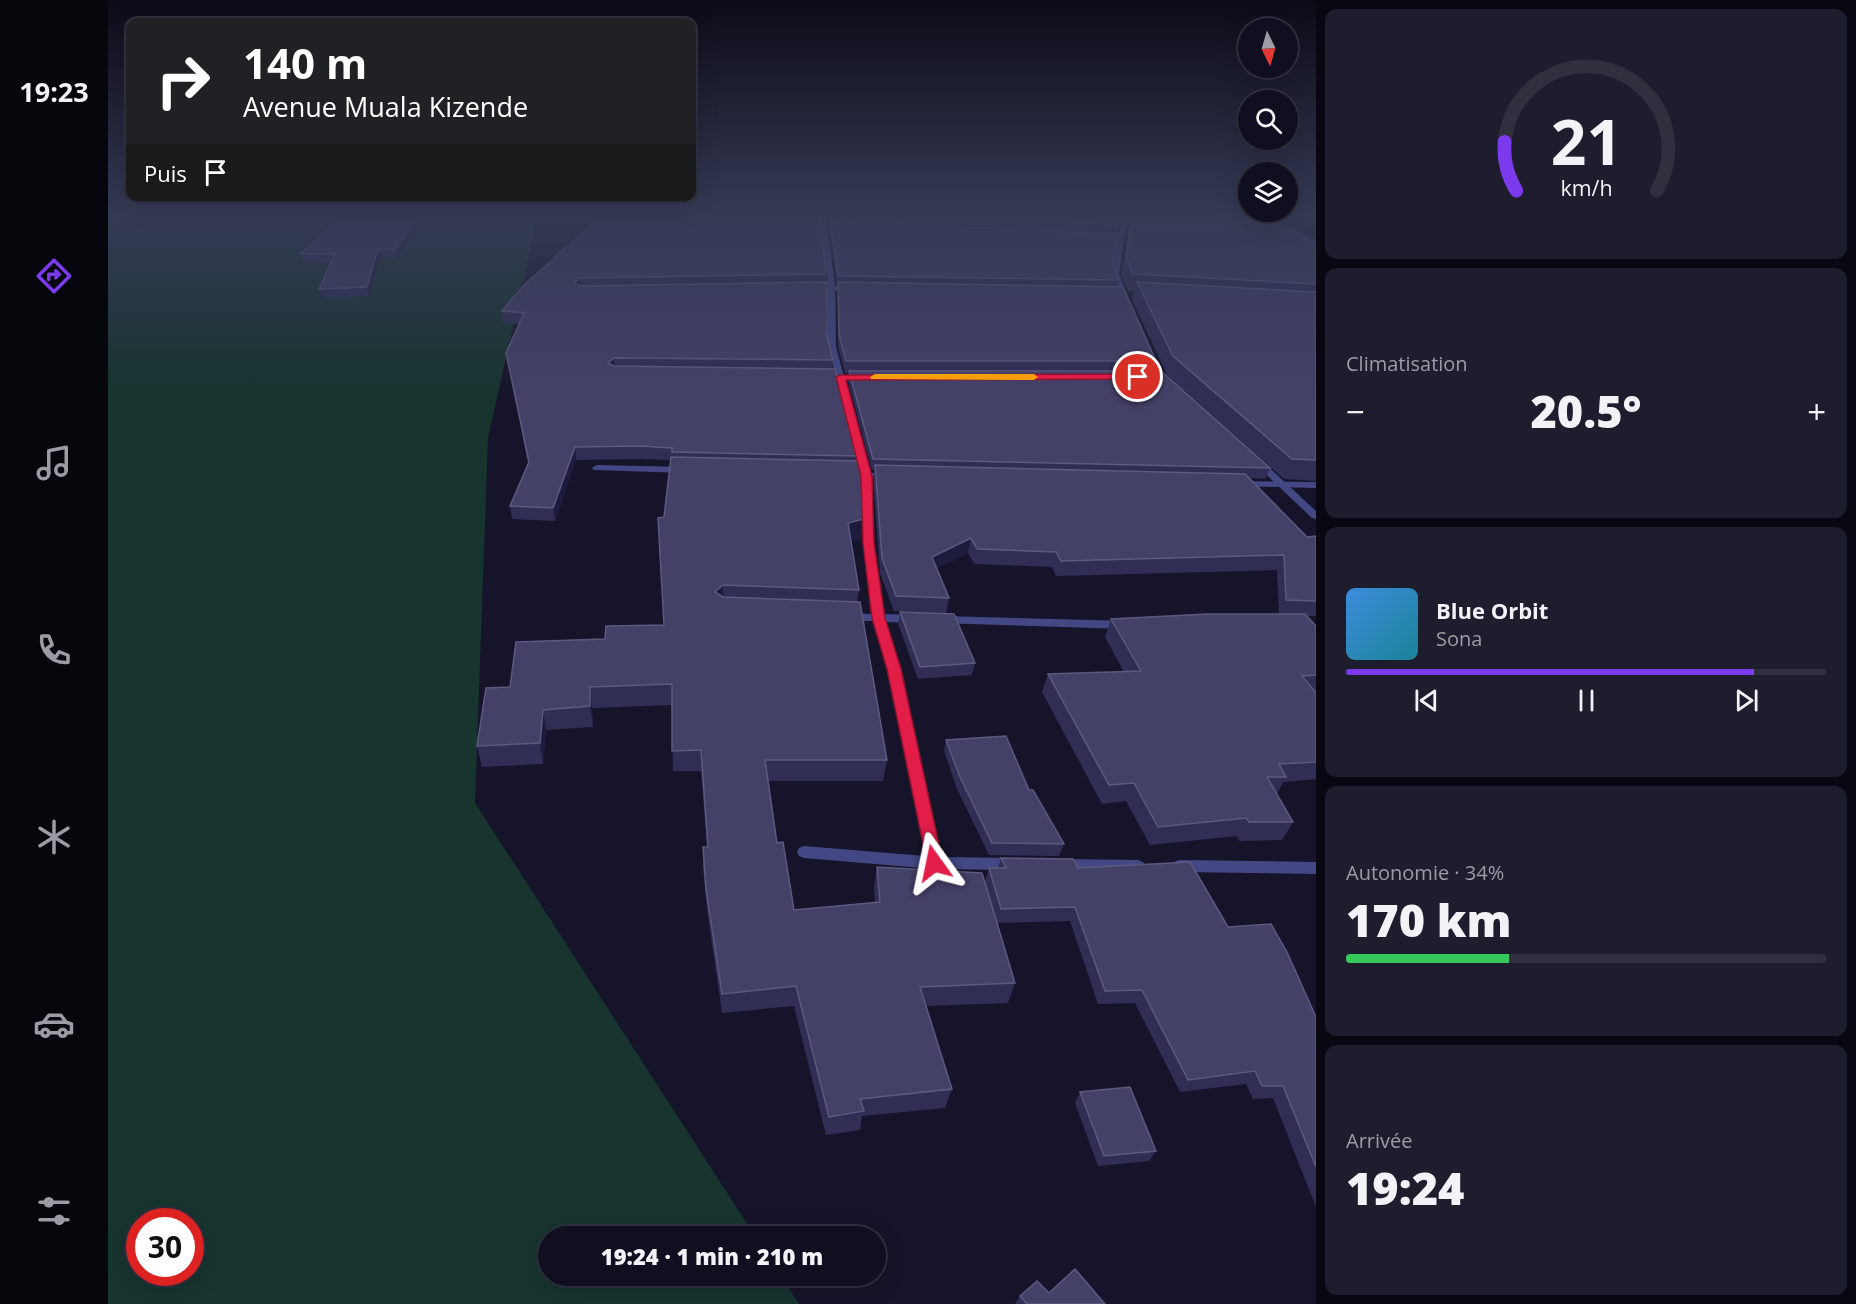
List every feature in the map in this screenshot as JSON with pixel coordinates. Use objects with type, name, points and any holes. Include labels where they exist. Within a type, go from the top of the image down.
[{"type":"street","points":[[830,275],[832,346],[866,476],[868,543],[878,618],[894,669],[934,863]]},
{"type":"street","points":[[1116,275],[1127,293],[1130,311]]},
{"type":"street","points":[[807,289],[866,288]]},
{"type":"street","points":[[1110,292],[1127,293]]},
{"type":"street","points":[[828,377],[852,377]]},
{"type":"street","points":[[1250,454],[1316,516]]},
{"type":"street","points":[[597,468],[690,471]]},
{"type":"street","points":[[831,475],[902,477]]},
{"type":"street","points":[[1225,484],[1316,485]]},
{"type":"street","points":[[834,616],[1137,626]]},
{"type":"street","points":[[804,852],[934,863],[1316,868]]},
{"type":"green space","points":[[108,275],[525,275],[488,438],[475,803],[749,1226],[538,1226],[538,1286],[787,1286],[799,1304],[108,1304]]},
{"type":"building","points":[[325,275],[371,275],[367,287],[319,289]]},
{"type":"building","points":[[535,275],[774,275],[580,278],[574,283],[580,286],[827,282],[827,335],[833,360],[614,358],[608,363],[614,366],[835,369],[858,456],[672,452],[672,448],[640,446],[575,447],[553,508],[510,506],[529,462],[506,353],[524,313],[502,311]]},
{"type":"building","points":[[1117,275],[1119,280],[838,276]]},
{"type":"building","points":[[1149,275],[1316,275],[1316,284]]},
{"type":"building","points":[[838,282],[1123,287],[1156,361],[846,361],[839,335]]},
{"type":"building","points":[[1137,282],[1316,292],[1316,460],[1292,459],[1173,356]]},
{"type":"building","points":[[849,371],[1161,371],[1270,468],[873,459]]},
{"type":"building","points":[[671,457],[861,461],[864,519],[848,523],[859,590],[723,585],[715,592],[723,597],[860,602],[887,760],[765,760],[777,843],[783,842],[794,910],[880,902],[877,867],[982,873],[1015,983],[920,987],[952,1089],[860,1099],[864,1111],[829,1117],[796,986],[722,994],[706,889],[703,847],[708,847],[701,750],[672,751],[672,684],[590,687],[590,706],[543,710],[540,743],[477,746],[486,688],[510,687],[516,642],[605,639],[606,626],[664,625],[658,518],[664,517]]},
{"type":"building","points":[[875,465],[1245,474],[1307,537],[1316,536],[1316,601],[1286,600],[1284,555],[1061,561],[1056,552],[977,549],[971,538],[932,557],[949,598],[896,596],[882,558]]},
{"type":"building","points":[[900,612],[954,614],[975,663],[920,667]]},
{"type":"building","points":[[1208,614],[1305,614],[1316,626],[1316,675],[1302,676],[1316,693],[1316,762],[1279,764],[1286,777],[1267,777],[1293,822],[1249,822],[1246,818],[1158,827],[1134,783],[1109,785],[1048,674],[1141,671],[1111,619]]},
{"type":"building","points":[[1006,736],[1029,790],[1033,790],[1064,844],[992,843],[960,777],[946,740]]},
{"type":"building","points":[[1001,858],[1073,859],[1078,868],[1190,862],[1228,927],[1271,924],[1287,952],[1316,1017],[1316,1167],[1283,1086],[1262,1086],[1255,1071],[1188,1080],[1142,990],[1105,991],[1075,907],[1001,909],[989,868],[1006,868]]},
{"type":"building","points":[[1130,1087],[1156,1151],[1104,1156],[1080,1092]]},
{"type":"building","points":[[1075,1269],[1105,1304],[1027,1304],[1020,1296],[1037,1281],[1049,1293]]},
{"type":"slow traffic","points":[[875,377],[1034,377]]},
{"type":"route","points":[[934,863],[894,669],[878,618],[868,543],[866,476],[840,377],[1138,377]]}]
